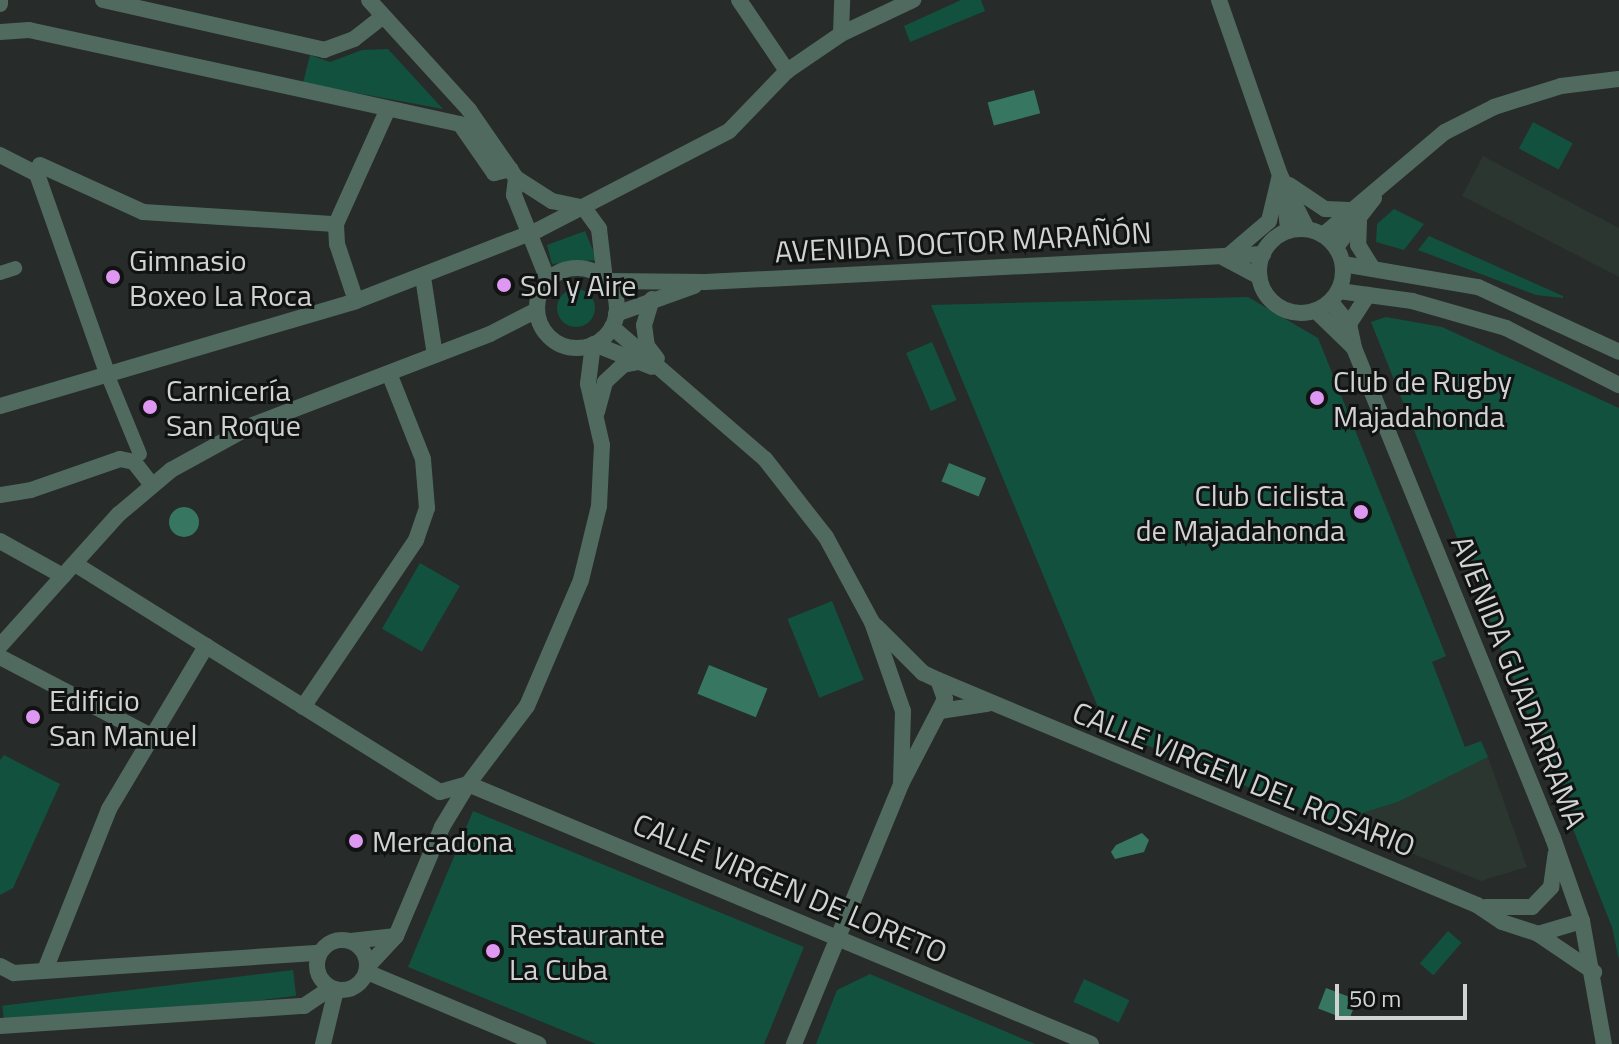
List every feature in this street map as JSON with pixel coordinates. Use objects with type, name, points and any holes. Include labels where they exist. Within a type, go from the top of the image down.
[{"type":"street","points":[[103,0],[324,50],[354,39],[378,6],[469,110],[514,174],[552,201],[584,208],[599,229],[614,320],[667,373],[730,425],[794,493],[838,558],[872,622],[900,703],[918,719],[989,704]]},
{"type":"street","points":[[739,0],[787,71]]},
{"type":"street","points":[[841,34],[842,0]]},
{"type":"street","points":[[0,406],[109,379],[356,301],[529,234],[729,131],[787,71],[841,34],[913,0]]},
{"type":"street","points":[[1219,0],[1280,175],[1288,231]]},
{"type":"street","points":[[0,32],[29,30],[460,124],[494,173],[514,174]]},
{"type":"street","points":[[1336,247],[1355,216],[1445,132],[1494,107],[1561,86],[1619,79]]},
{"type":"street","points":[[356,301],[337,244],[336,224],[388,109]]},
{"type":"street","points":[[0,155],[37,174]]},
{"type":"street","points":[[140,454],[109,379],[37,174],[40,165],[143,212],[336,224]]},
{"type":"street","points":[[514,174],[514,195],[548,280],[539,318]]},
{"type":"street","points":[[1280,175],[1300,196],[1325,209],[1355,216]]},
{"type":"street","points":[[1280,175],[1315,232],[1336,247],[1343,264],[1329,301]]},
{"type":"street","points":[[1280,175],[1274,210],[1261,232],[1224,258],[1259,277],[1273,303],[1286,311],[1368,295],[1412,301],[1506,328],[1619,385]]},
{"type":"street","points":[[1259,277],[1263,254],[1288,231],[1315,232],[1355,216]]},
{"type":"street","points":[[1355,216],[1358,245],[1372,267]]},
{"type":"street","name":"AVENIDA DOCTOR MARAÑÓN","points":[[548,280],[570,268],[595,272],[606,280],[705,282],[1263,254]]},
{"type":"street","points":[[1343,264],[1478,287],[1541,312],[1619,352]]},
{"type":"street","points":[[423,277],[435,355]]},
{"type":"street","name":"AVENIDA DOCTOR MARAÑÓN","points":[[593,344],[614,320],[652,299],[705,282]]},
{"type":"street","points":[[1349,324],[1368,295]]},
{"type":"street","points":[[652,299],[644,325],[647,346],[667,373]]},
{"type":"street","name":"AVENIDA GUADARRAMA","points":[[1329,301],[1349,324],[1354,348]]},
{"type":"street","name":"AVENIDA GUADARRAMA","points":[[1329,301],[1354,348],[1556,849],[1582,921],[1594,972],[1604,1044]]},
{"type":"street","points":[[0,646],[152,485],[253,425],[539,318]]},
{"type":"street","points":[[539,318],[569,347],[593,344],[667,373]]},
{"type":"street","points":[[0,1026],[304,1006],[334,989],[355,987],[396,936],[442,827],[468,784],[527,706],[581,580],[599,506],[602,445],[588,384],[593,344]]},
{"type":"street","points":[[597,414],[605,382],[623,365],[639,362]]},
{"type":"street","points":[[303,707],[416,540],[427,508],[423,459],[389,373]]},
{"type":"street","points":[[0,495],[31,490],[120,459],[134,462],[152,485]]},
{"type":"street","points":[[0,541],[69,570],[206,646],[440,792],[468,784]]},
{"type":"street","name":"CALLE VIRGEN DEL ROSARIO","points":[[872,622],[931,676],[989,704],[1477,905],[1509,911],[1532,907],[1551,887],[1556,849]]},
{"type":"street","points":[[45,970],[109,809],[149,735],[206,646]]},
{"type":"street","points":[[0,657],[149,735]]},
{"type":"street","points":[[794,1044],[901,784],[945,699],[931,676],[906,678],[900,703],[901,784]]},
{"type":"street","name":"CALLE VIRGEN DE LORETO","points":[[468,784],[1091,1044]]},
{"type":"street","name":"CALLE VIRGEN DEL ROSARIO","points":[[1477,905],[1502,922],[1538,934],[1594,972]]},
{"type":"street","points":[[1538,934],[1582,921]]},
{"type":"street","points":[[0,966],[14,973],[319,953],[336,940],[396,936]]},
{"type":"street","points":[[351,941],[363,950],[367,969]]},
{"type":"street","points":[[319,953],[318,973],[334,989]]},
{"type":"street","points":[[367,969],[538,1044]]},
{"type":"street","points":[[323,1044],[334,989]]},
{"type":"shaded area","points":[[961,0],[981,0],[985,11],[910,42],[904,26]]},
{"type":"shaded area","points":[[388,49],[443,109],[303,83],[310,55],[330,62],[362,50]]},
{"type":"shaded area","points":[[1034,90],[1040,113],[994,126],[988,102]]},
{"type":"shaded area","points":[[1533,122],[1573,143],[1559,170],[1519,148]]},
{"type":"shaded area","points":[[1483,156],[1619,228],[1619,277],[1462,196]]},
{"type":"shaded area","points":[[1394,209],[1424,224],[1404,250],[1376,242],[1377,224]]},
{"type":"shaded area","points":[[585,231],[597,260],[552,264],[547,245]]},
{"type":"shaded area","points":[[1429,236],[1563,298],[1536,295],[1418,250]]},
{"type":"shaded area","points":[[576,289],[590,294],[595,308],[590,322],[576,327],[562,322],[557,308],[562,294]]},
{"type":"shaded area","points":[[1248,297],[1318,338],[1446,656],[1432,662],[1465,747],[1481,741],[1488,757],[1398,802],[1333,822],[1107,729],[931,305]]},
{"type":"shaded area","points":[[1386,317],[1442,327],[1619,408],[1619,960],[1612,927],[1371,322]]},
{"type":"shaded area","points":[[932,342],[957,400],[931,411],[906,353]]},
{"type":"shaded area","points":[[949,463],[986,478],[979,497],[942,482]]},
{"type":"shaded area","points":[[184,507],[195,511],[199,522],[195,533],[184,537],[173,533],[169,522],[173,511]]},
{"type":"shaded area","points":[[420,563],[460,586],[422,652],[382,629]]},
{"type":"shaded area","points":[[832,601],[864,680],[819,698],[787,619]]},
{"type":"shaded area","points":[[709,665],[767,689],[756,717],[697,694]]},
{"type":"shaded area","points":[[4,755],[60,784],[13,888],[0,895],[0,760]]},
{"type":"shaded area","points":[[1488,757],[1527,867],[1481,881],[1333,822],[1398,802]]},
{"type":"shaded area","points":[[473,811],[804,947],[764,1044],[596,1044],[408,967]]},
{"type":"shaded area","points":[[1142,833],[1149,840],[1144,852],[1115,859],[1111,852],[1116,845]]},
{"type":"shaded area","points":[[1448,931],[1462,943],[1433,975],[1420,963]]},
{"type":"shaded area","points":[[293,970],[296,996],[5,1032],[2,1006]]},
{"type":"shaded area","points":[[870,974],[1035,1044],[816,1044],[837,990]]},
{"type":"shaded area","points":[[1084,979],[1129,1000],[1119,1023],[1073,1002]]},
{"type":"shaded area","points":[[1326,988],[1357,1000],[1349,1020],[1318,1009]]},
{"type":"place","name":"Gimnasio Boxeo La Roca","points":[[113,277]]},
{"type":"place","name":"Sol y Aire","points":[[504,285]]},
{"type":"place","name":"Club de Rugby Majadahonda","points":[[1317,398]]},
{"type":"place","name":"Carnicería San Roque","points":[[150,407]]},
{"type":"place","name":"Club Ciclista de Majadahonda","points":[[1361,512]]},
{"type":"place","name":"Edificio San Manuel","points":[[33,717]]},
{"type":"place","name":"Mercadona","points":[[356,841]]},
{"type":"place","name":"Restaurante La Cuba","points":[[493,951]]}]
